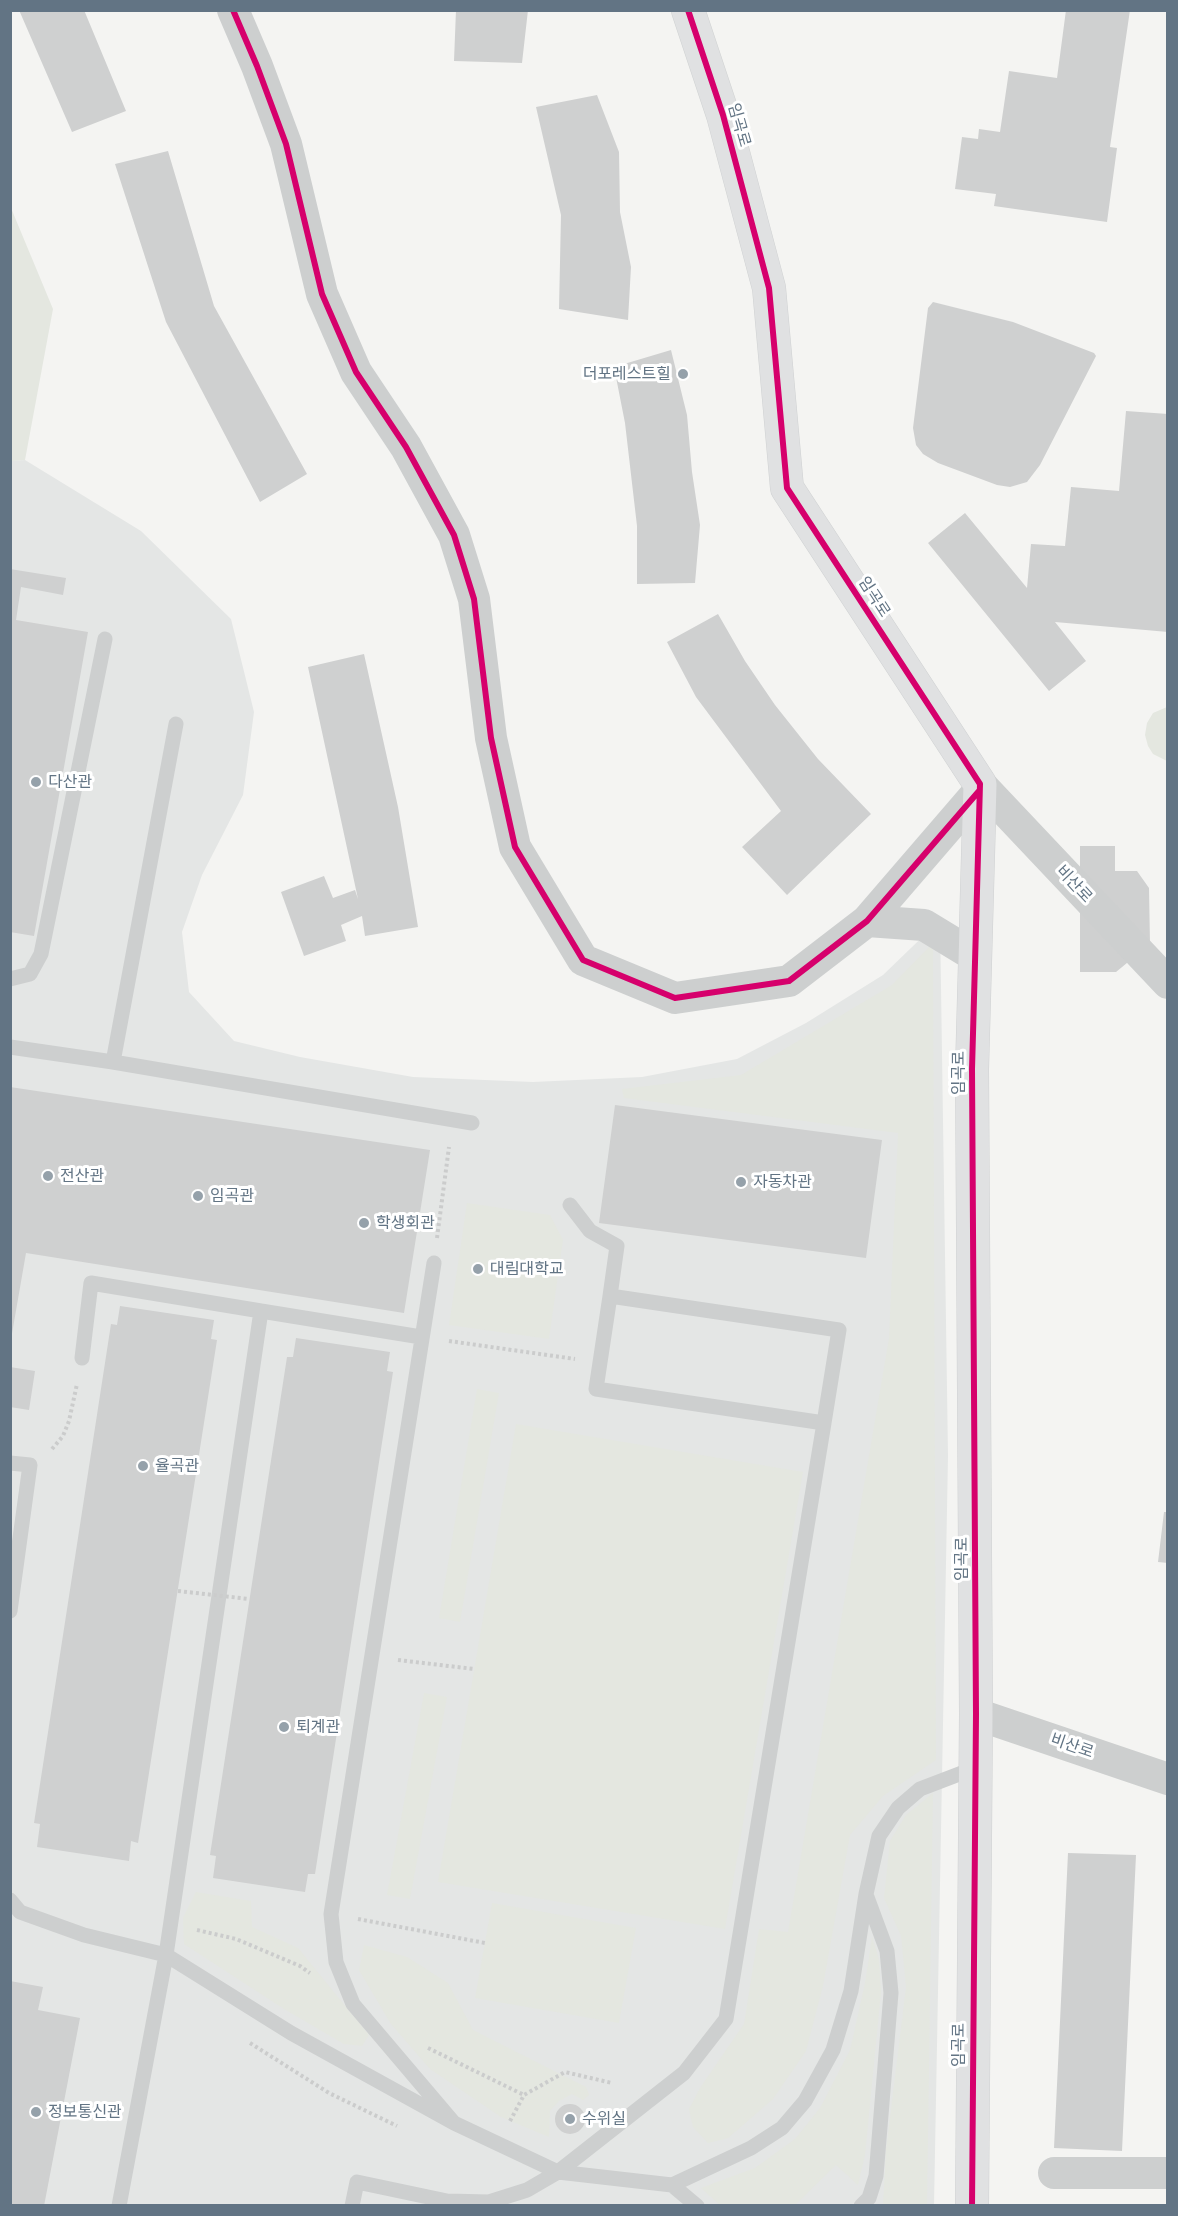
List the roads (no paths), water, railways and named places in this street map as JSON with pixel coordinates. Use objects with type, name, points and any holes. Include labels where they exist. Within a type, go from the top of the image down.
[{"type":"street","points":[[233,10],[286,144],[322,294],[356,372],[406,447],[454,535],[474,599],[491,738],[514,847],[583,960],[675,998],[789,981],[867,921],[979,788]]},
{"type":"street","name":"임곡로","points":[[688,10],[723,115],[769,288],[787,488],[979,788],[972,1070],[976,1714],[972,2205]]},
{"type":"street","name":"비산로","points":[[979,788],[1167,983]]},
{"type":"street","points":[[867,921],[924,925],[975,956]]},
{"type":"street","name":"비산로","points":[[976,1714],[1167,1779]]},
{"type":"street","points":[[1054,2173],[1167,2173]]},
{"type":"lane","points":[[10,980],[30,974],[41,954],[105,639]]},
{"type":"lane","points":[[113,1062],[176,724]]},
{"type":"lane","points":[[10,1047],[113,1062],[472,1124]]},
{"type":"lane","points":[[570,1204],[590,1231],[617,1246],[596,1389],[824,1423]]},
{"type":"lane","points":[[434,1263],[331,1914],[336,1962],[352,2004],[454,2124]]},
{"type":"lane","points":[[82,1358],[91,1284],[421,1336]]},
{"type":"lane","points":[[352,2205],[357,2182],[446,2203],[489,2202],[527,2190],[558,2172],[684,2073],[726,2019],[839,1330],[610,1296]]},
{"type":"lane","points":[[119,2205],[166,1955],[261,1311]]},
{"type":"lane","points":[[10,1463],[30,1466],[10,1611]]},
{"type":"lane","points":[[672,2185],[751,2148],[782,2128],[805,2101],[833,2050],[851,1991],[866,1894],[879,1836],[898,1808],[920,1789],[975,1768]]},
{"type":"lane","points":[[861,2205],[869,2198],[876,2176],[891,1993],[887,1951],[866,1894]]},
{"type":"lane","points":[[10,1900],[20,1912],[84,1935],[166,1955],[291,2033],[454,2124],[558,2172],[672,2185],[698,2205]]},
{"type":"place","name":"더포레스트힐","points":[[683,374]]},
{"type":"place","name":"다산관","points":[[36,782]]},
{"type":"place","name":"전산관","points":[[48,1176]]},
{"type":"place","name":"자동차관","points":[[741,1182]]},
{"type":"place","name":"임곡관","points":[[198,1196]]},
{"type":"place","name":"학생회관","points":[[364,1223]]},
{"type":"place","name":"대림대학교","points":[[478,1269]]},
{"type":"place","name":"율곡관","points":[[143,1466]]},
{"type":"place","name":"퇴계관","points":[[284,1727]]},
{"type":"place","name":"정보통신관","points":[[36,2112]]},
{"type":"place","name":"수위실","points":[[570,2119]]}]
